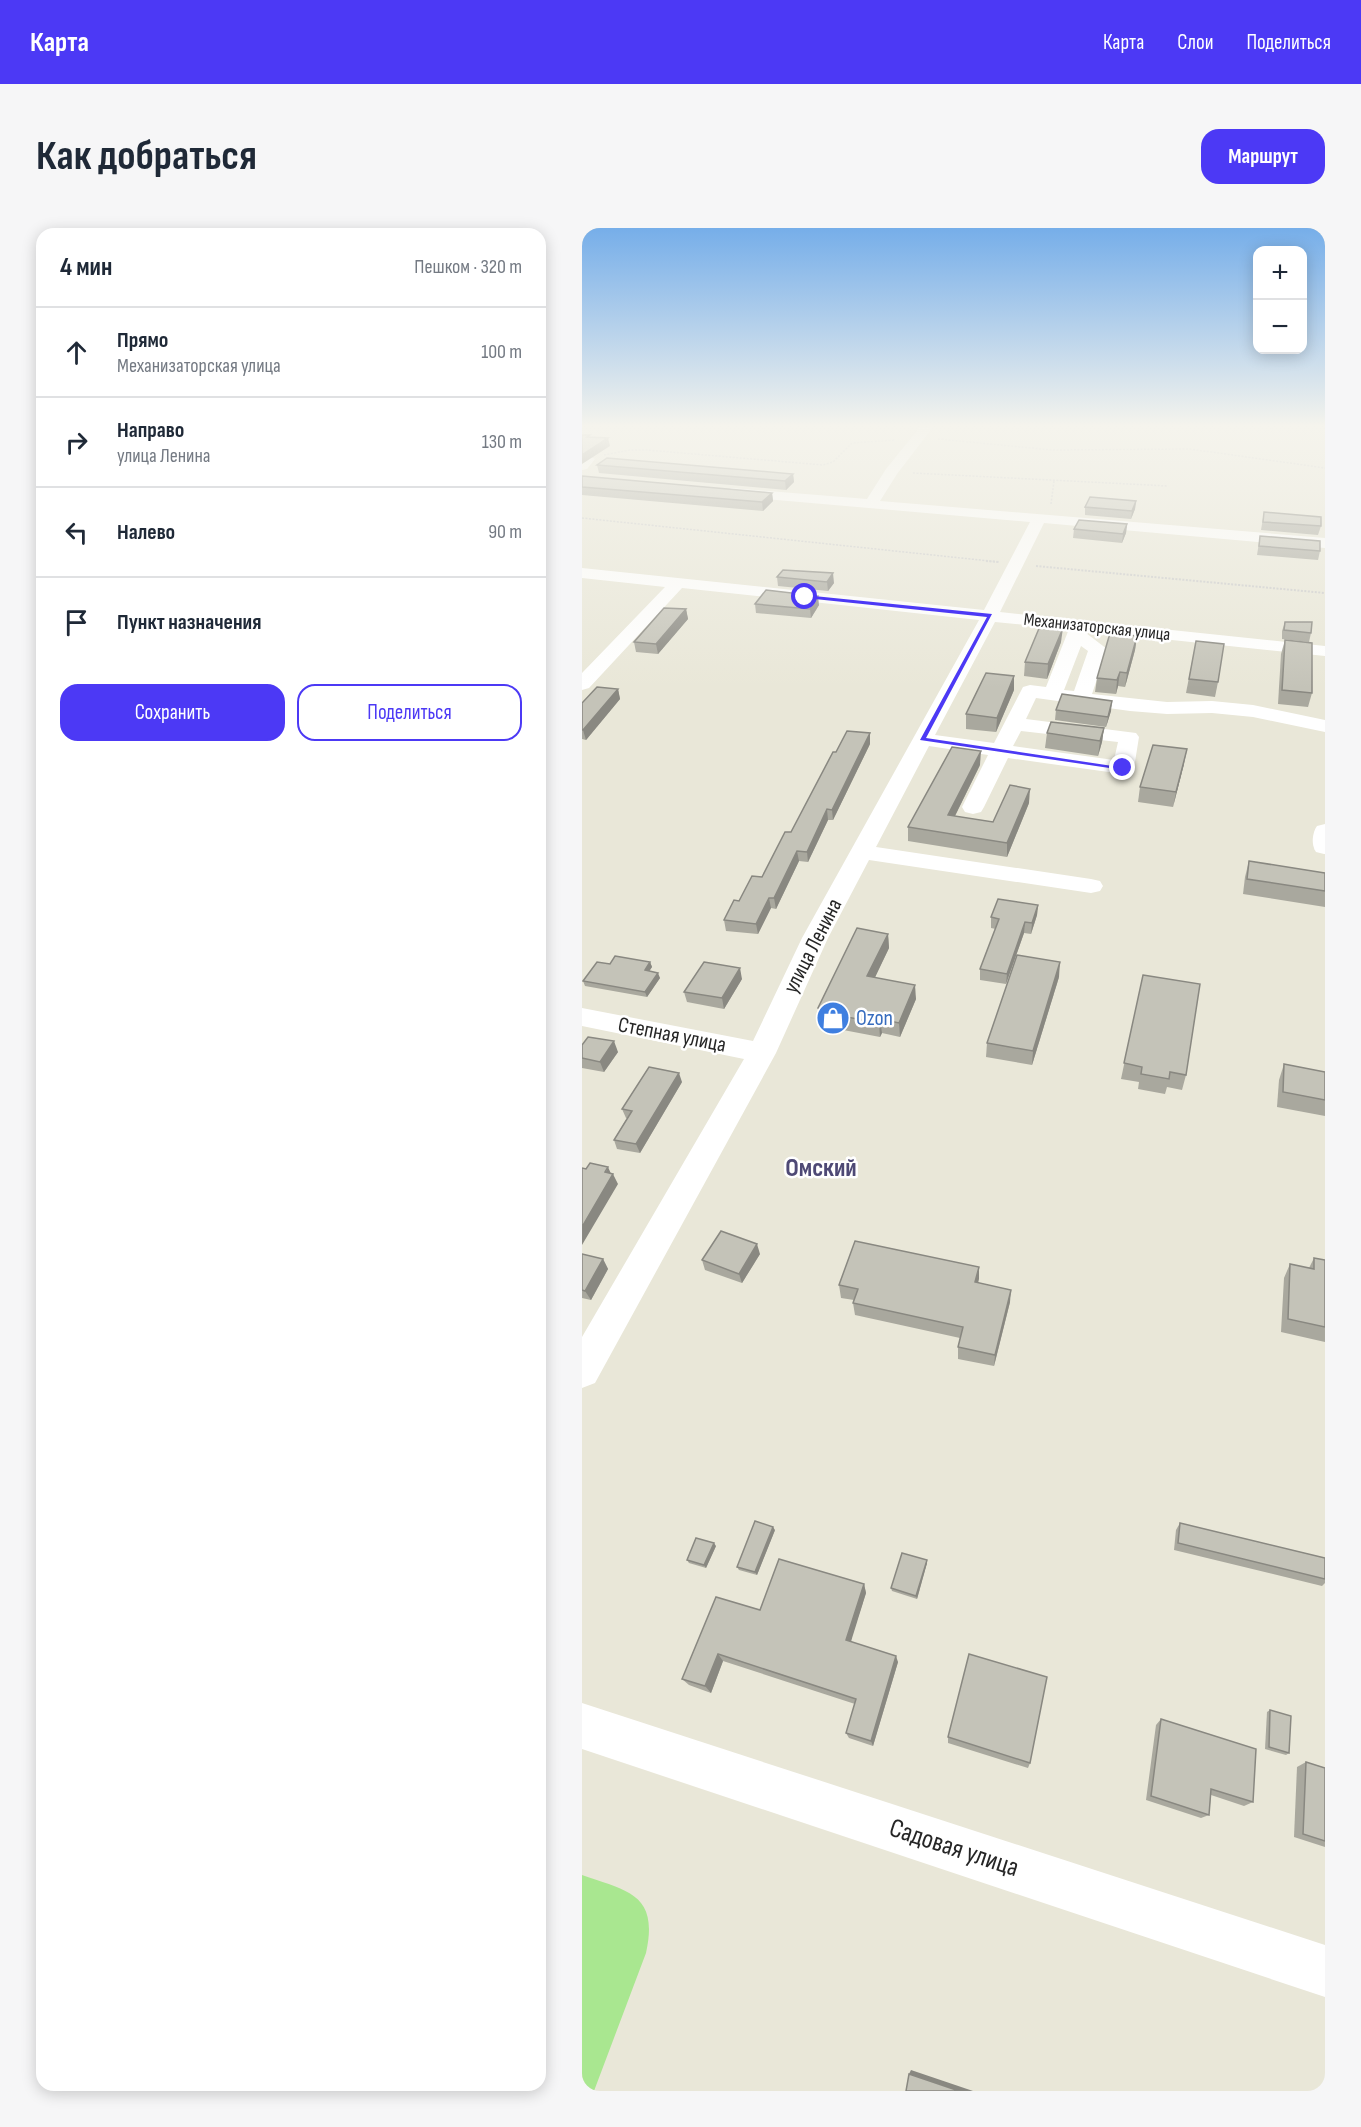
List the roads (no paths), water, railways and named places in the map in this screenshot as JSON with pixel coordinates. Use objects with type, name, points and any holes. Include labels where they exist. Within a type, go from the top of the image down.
[{"type":"street","points":[[994,514],[1325,543]]},
{"type":"street","name":"улица Ленина","points":[[582,1371],[762,1053],[815,938],[1016,564],[1044,518]]},
{"type":"street","name":"Механизаторская улица","points":[[582,573],[990,615],[1078,630],[1323,653]]},
{"type":"street","points":[[582,684],[678,583]]},
{"type":"street","points":[[1052,694],[1078,630],[1098,650],[1081,699]]},
{"type":"street","points":[[973,807],[1030,692],[1148,707],[1212,707],[1253,711],[1325,726]]},
{"type":"street","points":[[922,739],[1123,768],[1129,737],[1014,724]]},
{"type":"street","points":[[862,852],[1091,886]]},
{"type":"street","name":"Степная улица","points":[[582,1017],[762,1053]]},
{"type":"street","name":"Садовая улица","points":[[582,1726],[1325,1971]]},
{"type":"place","name":"Ozon","points":[[833,1018]]},
{"type":"district","name":"Омский","points":[[821,1168]]}]
